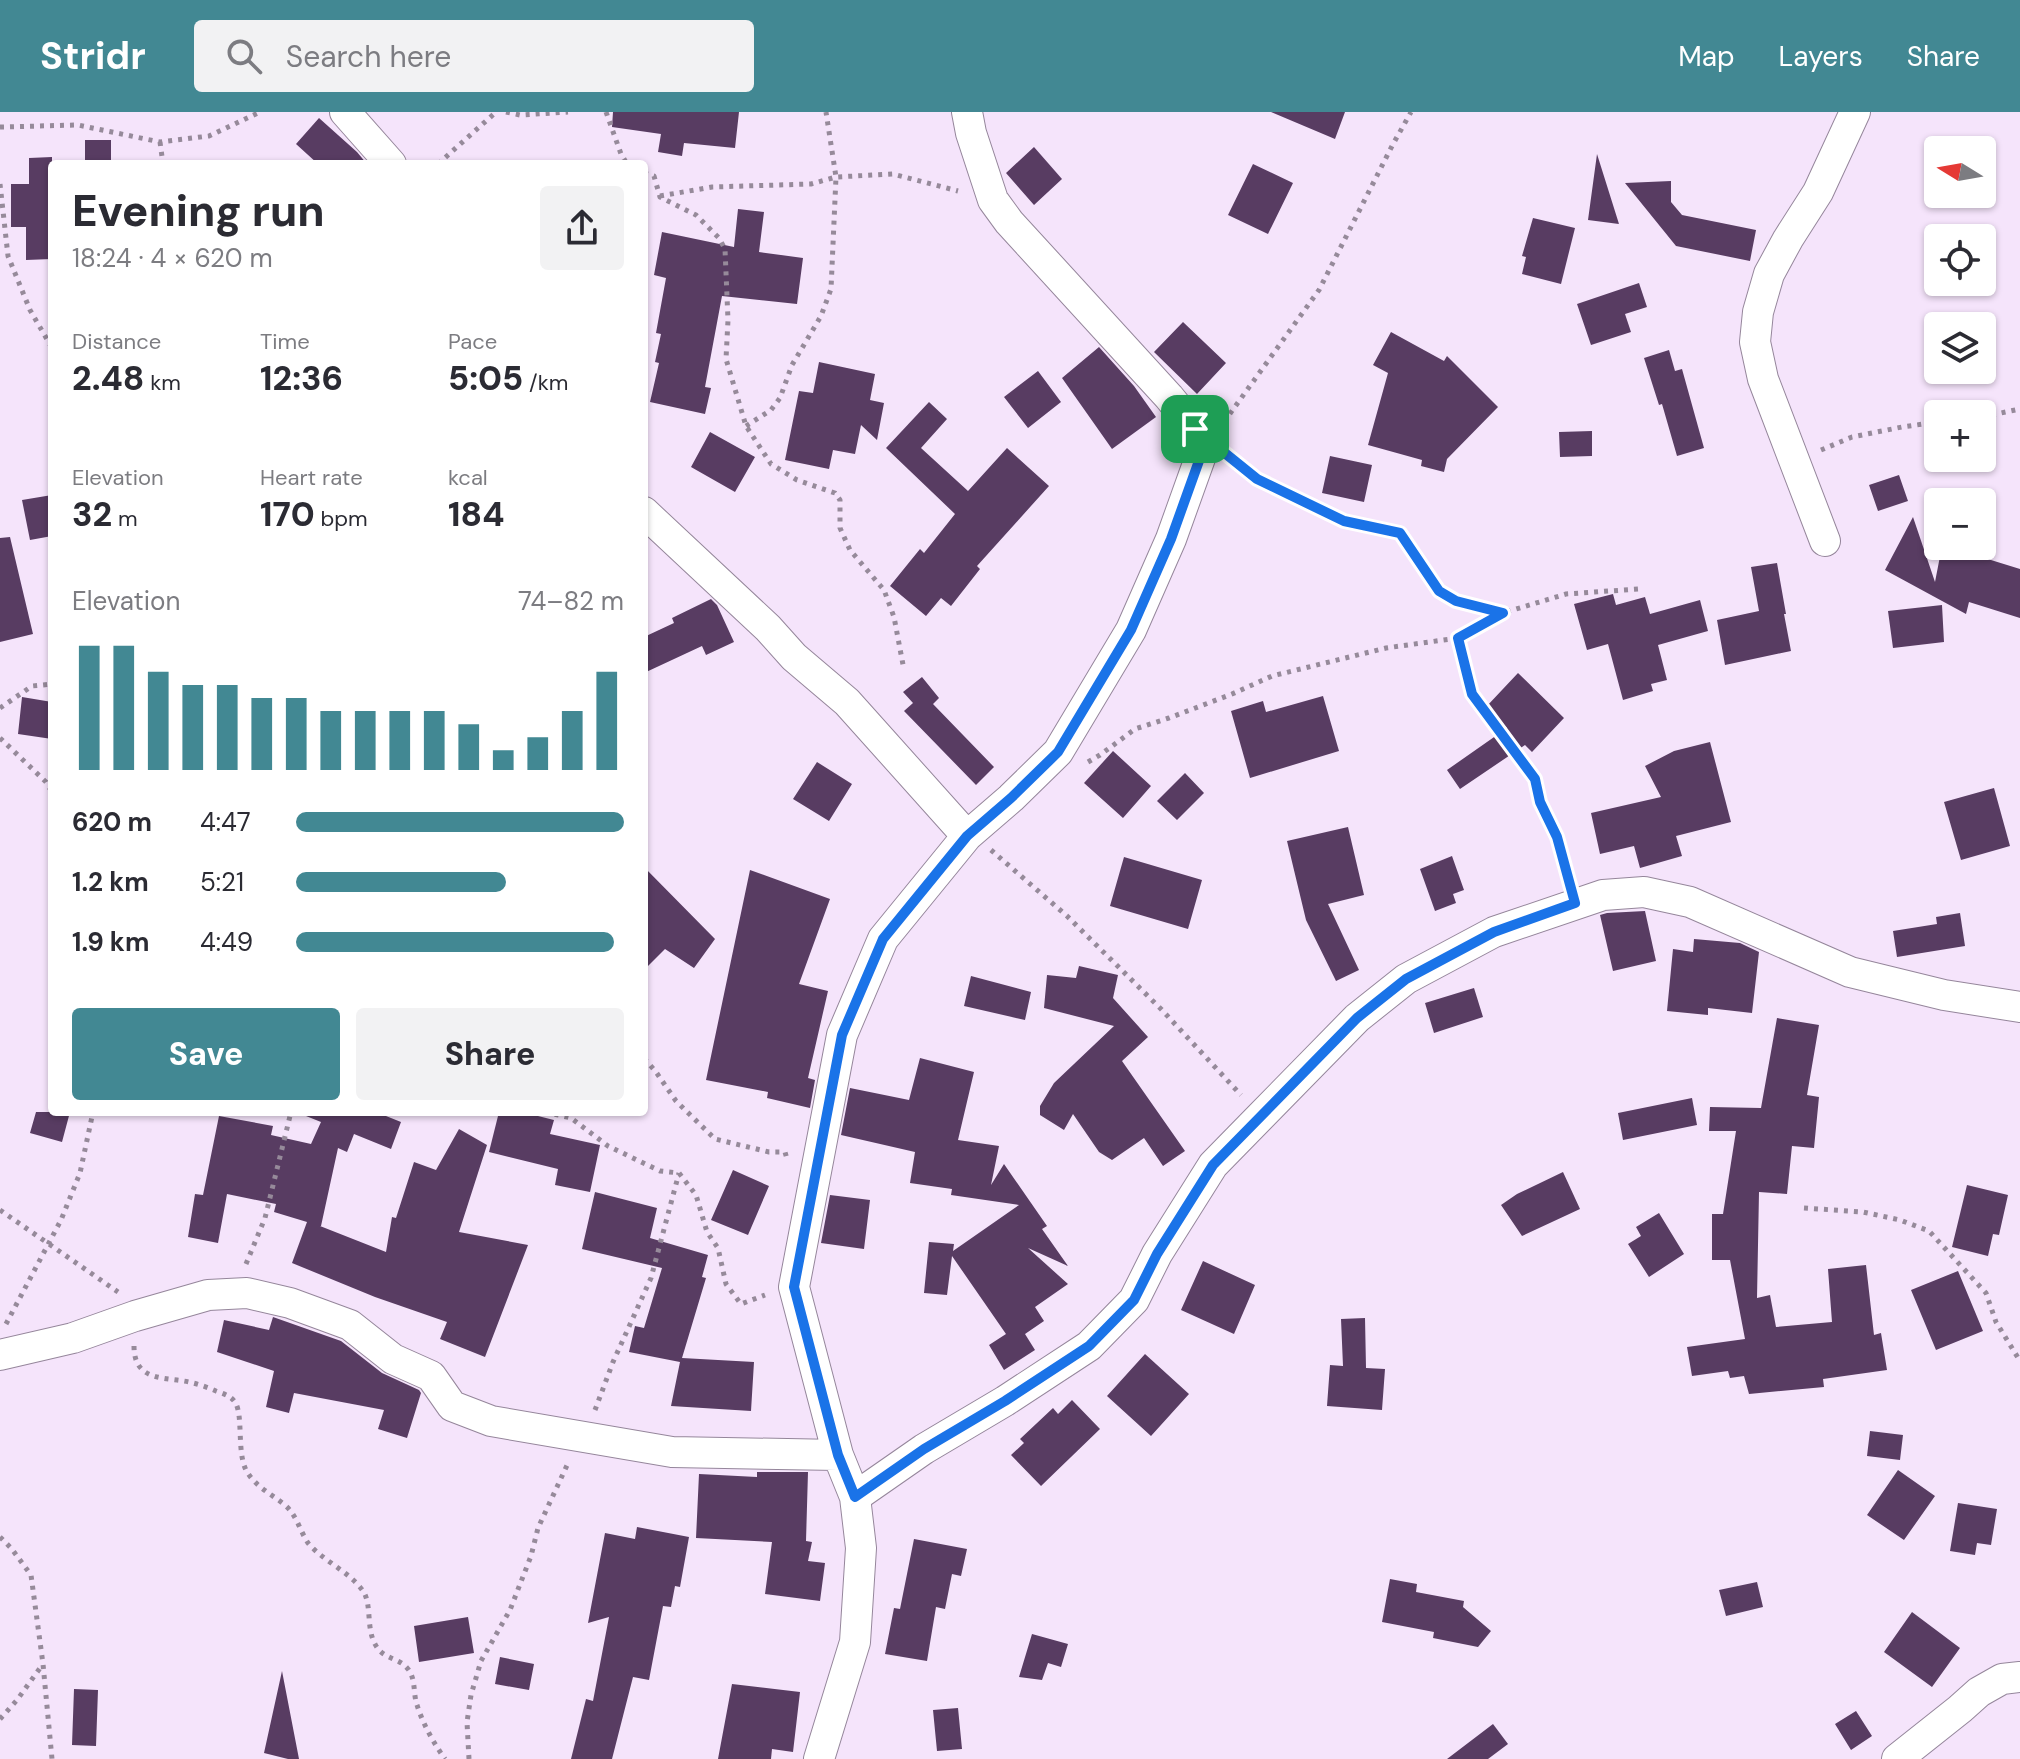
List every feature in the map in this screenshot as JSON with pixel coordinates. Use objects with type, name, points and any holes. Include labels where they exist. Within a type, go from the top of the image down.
[{"type":"street","points":[[345,112],[387,160]]},
{"type":"street","points":[[819,1759],[855,1642],[861,1548],[855,1497],[838,1455],[794,1287],[842,1035],[883,939],[967,836],[1058,752],[1131,630],[1171,539],[1200,458],[1203,435],[1009,222],[993,200],[967,112]]},
{"type":"street","points":[[1825,541],[1763,379],[1755,342],[1758,312],[1769,274],[1818,192],[1855,112]]},
{"type":"street","points":[[648,516],[768,628],[794,657],[847,702],[967,836]]},
{"type":"street","points":[[855,1497],[924,1449],[1089,1346],[1134,1300],[1157,1254],[1213,1165],[1357,1018],[1406,979],[1494,932],[1603,895],[1644,892],[1690,902],[1850,972],[1944,995],[2020,1007]]},
{"type":"street","points":[[2,1342],[73,1338],[208,1295],[247,1293],[290,1303],[350,1325],[393,1359],[431,1376],[452,1406],[491,1421],[672,1452],[838,1455]]},
{"type":"street","points":[[1897,1759],[1979,1692],[2002,1679],[2020,1677]]},
{"type":"path","points":[[0,127],[78,125],[160,142],[209,136],[260,112]]},
{"type":"path","points":[[442,160],[496,112]]},
{"type":"path","points":[[506,112],[520,115],[568,112]]},
{"type":"path","points":[[606,112],[625,160]]},
{"type":"path","points":[[746,426],[771,410],[780,398],[792,365],[821,316],[831,289],[836,177],[826,112]]},
{"type":"path","points":[[1411,112],[1319,290],[1203,435],[1257,479],[1344,521],[1400,533],[1439,591],[1456,601],[1503,613]]},
{"type":"path","points":[[160,142],[162,160]]},
{"type":"path","points":[[648,174],[654,176],[660,197],[696,215],[719,238],[725,249],[726,359],[746,426],[771,464],[797,480],[835,493],[840,500],[840,528],[850,550],[884,590],[894,617],[904,670]]},
{"type":"path","points":[[660,197],[712,187],[811,184],[836,177],[893,174],[993,200]]},
{"type":"path","points":[[0,184],[8,256],[30,310],[48,341]]},
{"type":"path","points":[[1996,414],[2020,409]]},
{"type":"path","points":[[1794,461],[1852,437],[1924,424]]},
{"type":"path","points":[[1087,763],[1135,729],[1272,676],[1386,648],[1458,638],[1503,613],[1566,594],[1638,589]]},
{"type":"path","points":[[1458,638],[1472,694],[1535,779],[1540,802],[1557,837],[1575,903]]},
{"type":"path","points":[[0,708],[32,686],[48,684]]},
{"type":"path","points":[[0,738],[48,785]]},
{"type":"path","points":[[967,836],[993,851],[1067,916],[1161,1009],[1260,1117]]},
{"type":"path","points":[[648,1063],[676,1101],[715,1139],[769,1152],[785,1152],[789,1164]]},
{"type":"path","points":[[2,1342],[61,1220],[80,1173],[92,1116]]},
{"type":"path","points":[[234,1294],[265,1218],[290,1116]]},
{"type":"path","points":[[562,1116],[571,1118],[608,1146],[660,1171],[679,1173],[696,1195],[707,1232],[718,1248],[726,1284],[741,1304],[764,1296],[782,1278],[794,1287]]},
{"type":"path","points":[[469,1759],[467,1722],[481,1661],[510,1610],[531,1556],[538,1528],[601,1398],[613,1362],[651,1278],[679,1173]]},
{"type":"path","points":[[1804,1208],[1863,1212],[1900,1220],[1929,1231],[1986,1293],[1996,1322],[2020,1361]]},
{"type":"path","points":[[0,1210],[49,1243],[141,1314],[134,1352],[141,1370],[152,1376],[192,1382],[232,1397],[238,1406],[244,1467],[254,1481],[288,1508],[307,1541],[362,1590],[367,1601],[367,1619],[374,1643],[387,1658],[409,1670],[417,1704],[432,1740],[445,1759]]},
{"type":"path","points":[[0,1537],[31,1575],[52,1759]]},
{"type":"path","points":[[0,1719],[43,1664]]},
{"type":"building","points":[[613,112],[739,112],[735,148],[684,143],[682,156],[658,152],[661,134],[612,127]]},
{"type":"building","points":[[1271,112],[1345,112],[1335,139]]},
{"type":"building","points":[[319,118],[364,160],[314,160],[296,144]]},
{"type":"building","points":[[85,140],[111,140],[111,160],[85,160]]},
{"type":"building","points":[[1034,147],[1062,179],[1034,205],[1006,173]]},
{"type":"building","points":[[1597,154],[1619,224],[1588,220]]},
{"type":"building","points":[[52,157],[48,160],[48,259],[26,260],[26,227],[11,227],[11,184],[29,184],[29,158]]},
{"type":"building","points":[[1253,164],[1293,183],[1268,234],[1228,215]]},
{"type":"building","points":[[1671,181],[1671,202],[1682,215],[1756,230],[1750,261],[1676,246],[1625,183]]},
{"type":"building","points":[[738,209],[764,212],[759,252],[803,258],[797,304],[722,296],[705,387],[711,388],[705,414],[650,402],[659,363],[655,362],[661,334],[656,333],[666,278],[654,275],[662,232],[734,247]]},
{"type":"building","points":[[1533,218],[1575,228],[1561,284],[1522,274],[1526,257],[1522,256]]},
{"type":"building","points":[[1639,283],[1647,307],[1625,314],[1631,332],[1591,345],[1577,304]]},
{"type":"building","points":[[1183,322],[1226,363],[1197,394],[1154,352]]},
{"type":"building","points":[[1391,332],[1444,361],[1447,356],[1498,407],[1447,459],[1444,472],[1421,466],[1422,460],[1368,445],[1388,373],[1373,365]]},
{"type":"building","points":[[1099,347],[1134,386],[1156,417],[1112,449],[1062,378]]},
{"type":"building","points":[[1669,350],[1675,371],[1682,369],[1704,448],[1677,456],[1644,358]]},
{"type":"building","points":[[819,362],[875,374],[870,400],[884,403],[877,440],[861,425],[855,454],[833,450],[829,469],[785,460],[799,391],[813,393]]},
{"type":"building","points":[[1038,371],[1061,402],[1028,428],[1004,397]]},
{"type":"building","points":[[929,402],[947,419],[921,448],[968,491],[1007,448],[1049,486],[977,566],[980,569],[951,606],[941,598],[926,616],[890,586],[920,549],[924,553],[955,514],[886,448]]},
{"type":"building","points":[[1592,431],[1592,456],[1560,457],[1559,432]]},
{"type":"building","points":[[710,432],[755,457],[735,492],[691,467]]},
{"type":"building","points":[[1330,456],[1372,465],[1364,502],[1322,493]]},
{"type":"building","points":[[1899,475],[1908,501],[1878,511],[1869,485]]},
{"type":"building","points":[[48,496],[48,537],[30,540],[22,500]]},
{"type":"building","points":[[1913,517],[1924,550],[1924,560],[1928,560],[1935,582],[1939,560],[1991,560],[2020,569],[2020,618],[1969,602],[1966,614],[1885,570]]},
{"type":"building","points":[[10,537],[33,634],[0,642],[0,538]]},
{"type":"building","points":[[1777,563],[1791,651],[1725,665],[1717,620],[1759,611],[1751,567]]},
{"type":"building","points":[[1613,594],[1616,605],[1645,597],[1650,614],[1700,600],[1708,631],[1658,645],[1667,680],[1651,684],[1653,691],[1623,700],[1608,644],[1587,650],[1574,604]]},
{"type":"building","points":[[711,599],[717,605],[734,642],[706,655],[702,646],[648,671],[648,635],[674,623],[672,618]]},
{"type":"building","points":[[1942,605],[1944,642],[1893,648],[1888,611]]},
{"type":"building","points":[[1518,673],[1564,718],[1532,752],[1525,745],[1460,789],[1447,770],[1507,728],[1486,707]]},
{"type":"building","points":[[922,677],[939,698],[933,704],[994,767],[976,785],[904,711],[913,703],[903,692]]},
{"type":"building","points":[[1323,696],[1339,751],[1250,778],[1231,711],[1263,701],[1266,712]]},
{"type":"building","points":[[22,697],[48,701],[48,738],[18,734]]},
{"type":"building","points":[[1710,742],[1731,822],[1676,836],[1682,856],[1640,868],[1634,846],[1600,854],[1591,813],[1661,797],[1645,766],[1674,751]]},
{"type":"building","points":[[1113,751],[1151,786],[1123,818],[1084,783]]},
{"type":"building","points":[[817,762],[852,784],[829,821],[793,799]]},
{"type":"building","points":[[1185,773],[1204,793],[1177,820],[1157,801]]},
{"type":"building","points":[[1994,788],[2010,846],[1961,860],[1944,802]]},
{"type":"building","points":[[1348,827],[1364,895],[1328,904],[1359,970],[1336,981],[1306,920],[1287,841]]},
{"type":"building","points":[[1452,856],[1464,890],[1453,894],[1456,903],[1435,911],[1420,869]]},
{"type":"building","points":[[1124,857],[1202,880],[1188,929],[1110,906]]},
{"type":"building","points":[[750,870],[830,899],[799,984],[828,991],[808,1078],[815,1080],[810,1108],[767,1098],[768,1092],[706,1080]]},
{"type":"building","points":[[648,871],[715,939],[694,968],[665,949],[648,966]]},
{"type":"building","points":[[1645,911],[1656,961],[1613,971],[1600,915]]},
{"type":"building","points":[[1960,913],[1965,946],[1897,957],[1893,931],[1937,924],[1936,917]]},
{"type":"building","points":[[1694,939],[1740,943],[1759,952],[1752,1013],[1708,1008],[1708,1015],[1667,1011],[1673,949],[1693,952]]},
{"type":"building","points":[[1079,966],[1118,975],[1113,998],[1148,1037],[1122,1061],[1185,1151],[1163,1166],[1144,1138],[1112,1160],[1099,1152],[1073,1114],[1064,1130],[1040,1115],[1040,1106],[1054,1083],[1114,1026],[1044,1008],[1047,975],[1076,978]]},
{"type":"building","points":[[971,976],[1031,992],[1025,1020],[964,1006]]},
{"type":"building","points":[[1474,988],[1483,1017],[1434,1033],[1425,1003]]},
{"type":"building","points":[[1777,1018],[1819,1025],[1807,1095],[1819,1097],[1814,1148],[1792,1146],[1787,1194],[1759,1192],[1757,1298],[1770,1295],[1776,1327],[1832,1322],[1828,1269],[1866,1265],[1874,1335],[1881,1333],[1887,1370],[1823,1379],[1824,1387],[1749,1394],[1744,1376],[1730,1378],[1728,1371],[1692,1376],[1687,1347],[1745,1339],[1730,1260],[1712,1260],[1712,1214],[1723,1214],[1736,1131],[1709,1131],[1710,1107],[1761,1108]]},
{"type":"building","points":[[920,1058],[974,1072],[958,1140],[999,1146],[991,1185],[1004,1164],[1047,1226],[1042,1229],[1068,1266],[1028,1248],[1068,1284],[1035,1307],[1044,1321],[1025,1334],[1035,1350],[1004,1370],[989,1345],[1006,1334],[952,1256],[947,1295],[924,1293],[929,1242],[954,1244],[953,1251],[1019,1205],[951,1195],[952,1189],[910,1183],[915,1152],[841,1135],[850,1088],[909,1100]]},
{"type":"building","points":[[1692,1098],[1697,1125],[1623,1140],[1618,1113]]},
{"type":"building","points":[[36,1112],[48,1112],[48,1116],[69,1116],[62,1142],[30,1133]]},
{"type":"building","points":[[219,1116],[273,1126],[271,1135],[311,1144],[321,1122],[306,1116],[386,1116],[401,1122],[391,1149],[354,1134],[347,1152],[338,1148],[320,1226],[386,1252],[392,1217],[396,1218],[414,1162],[436,1170],[459,1129],[487,1145],[459,1232],[528,1245],[485,1357],[440,1339],[447,1322],[292,1263],[307,1222],[274,1212],[276,1204],[227,1194],[218,1243],[188,1237],[195,1194],[203,1195]]},
{"type":"building","points":[[498,1116],[538,1116],[554,1120],[550,1134],[600,1145],[590,1192],[555,1185],[558,1169],[489,1152]]},
{"type":"building","points":[[733,1170],[769,1186],[748,1235],[711,1220]]},
{"type":"building","points":[[1563,1172],[1580,1209],[1522,1236],[1501,1205]]},
{"type":"building","points":[[1967,1185],[2008,1195],[1999,1235],[1993,1234],[1988,1256],[1952,1247]]},
{"type":"building","points":[[595,1192],[657,1208],[650,1238],[708,1255],[702,1277],[706,1278],[682,1358],[754,1362],[751,1411],[671,1406],[680,1362],[629,1352],[635,1326],[644,1328],[662,1268],[582,1249]]},
{"type":"building","points":[[830,1195],[870,1200],[864,1249],[821,1243]]},
{"type":"building","points":[[1659,1213],[1684,1254],[1649,1277],[1628,1244],[1641,1236],[1636,1227]]},
{"type":"building","points":[[1203,1261],[1255,1285],[1234,1334],[1181,1310]]},
{"type":"building","points":[[1958,1271],[1983,1331],[1936,1350],[1911,1290]]},
{"type":"building","points":[[273,1317],[341,1341],[382,1373],[419,1390],[421,1393],[407,1438],[378,1429],[384,1410],[294,1393],[289,1413],[266,1407],[274,1371],[217,1352],[224,1320],[269,1330]]},
{"type":"building","points":[[1365,1318],[1366,1368],[1385,1369],[1382,1410],[1327,1406],[1330,1365],[1343,1366],[1341,1319]]},
{"type":"building","points":[[1145,1354],[1189,1394],[1151,1436],[1107,1396]]},
{"type":"building","points":[[1072,1400],[1100,1429],[1041,1486],[1011,1455],[1024,1443],[1020,1439],[1053,1408],[1058,1414]]},
{"type":"building","points":[[1870,1431],[1903,1435],[1900,1460],[1867,1456]]},
{"type":"building","points":[[1898,1470],[1935,1496],[1904,1540],[1867,1515]]},
{"type":"building","points":[[757,1472],[808,1472],[806,1541],[812,1542],[808,1561],[825,1563],[820,1601],[765,1594],[772,1542],[696,1538],[699,1474],[757,1477]]},
{"type":"building","points":[[1958,1503],[1997,1509],[1991,1545],[1977,1543],[1975,1555],[1950,1551]]},
{"type":"building","points":[[637,1527],[689,1537],[680,1587],[675,1586],[671,1607],[663,1606],[649,1680],[633,1677],[612,1759],[571,1759],[586,1699],[593,1701],[609,1617],[588,1623],[605,1533],[635,1539]]},
{"type":"building","points":[[914,1539],[967,1549],[961,1576],[952,1574],[945,1609],[936,1607],[927,1661],[885,1654],[894,1608],[900,1609]]},
{"type":"building","points":[[1390,1579],[1417,1584],[1416,1592],[1464,1601],[1463,1607],[1491,1631],[1478,1647],[1433,1638],[1434,1632],[1382,1622]]},
{"type":"building","points":[[1757,1582],[1763,1607],[1726,1616],[1719,1590]]},
{"type":"building","points":[[1912,1612],[1960,1648],[1932,1687],[1884,1652]]},
{"type":"building","points":[[468,1617],[474,1653],[419,1662],[414,1626]]},
{"type":"building","points":[[1032,1634],[1068,1644],[1061,1667],[1048,1663],[1042,1680],[1019,1677]]},
{"type":"building","points":[[500,1657],[534,1664],[529,1690],[495,1684]]},
{"type":"building","points":[[282,1671],[299,1759],[264,1753]]},
{"type":"building","points":[[732,1684],[800,1692],[793,1752],[772,1749],[771,1759],[718,1759]]},
{"type":"building","points":[[74,1689],[98,1690],[96,1746],[72,1745]]},
{"type":"building","points":[[958,1708],[962,1749],[937,1751],[933,1710]]},
{"type":"building","points":[[1856,1711],[1872,1736],[1851,1750],[1835,1724]]},
{"type":"building","points":[[1493,1724],[1508,1744],[1488,1759],[1447,1759]]},
{"type":"route","points":[[1195,429],[1257,479],[1344,521],[1400,533],[1439,591],[1456,601],[1503,613],[1458,638],[1472,694],[1535,779],[1540,802],[1557,837],[1575,903],[1494,932],[1406,979],[1357,1018],[1213,1165],[1157,1254],[1134,1300],[1089,1346],[924,1449],[855,1497],[838,1455],[794,1287],[842,1035],[883,939],[967,836],[1058,752],[1131,630],[1171,539],[1200,458],[1195,429]]}]
